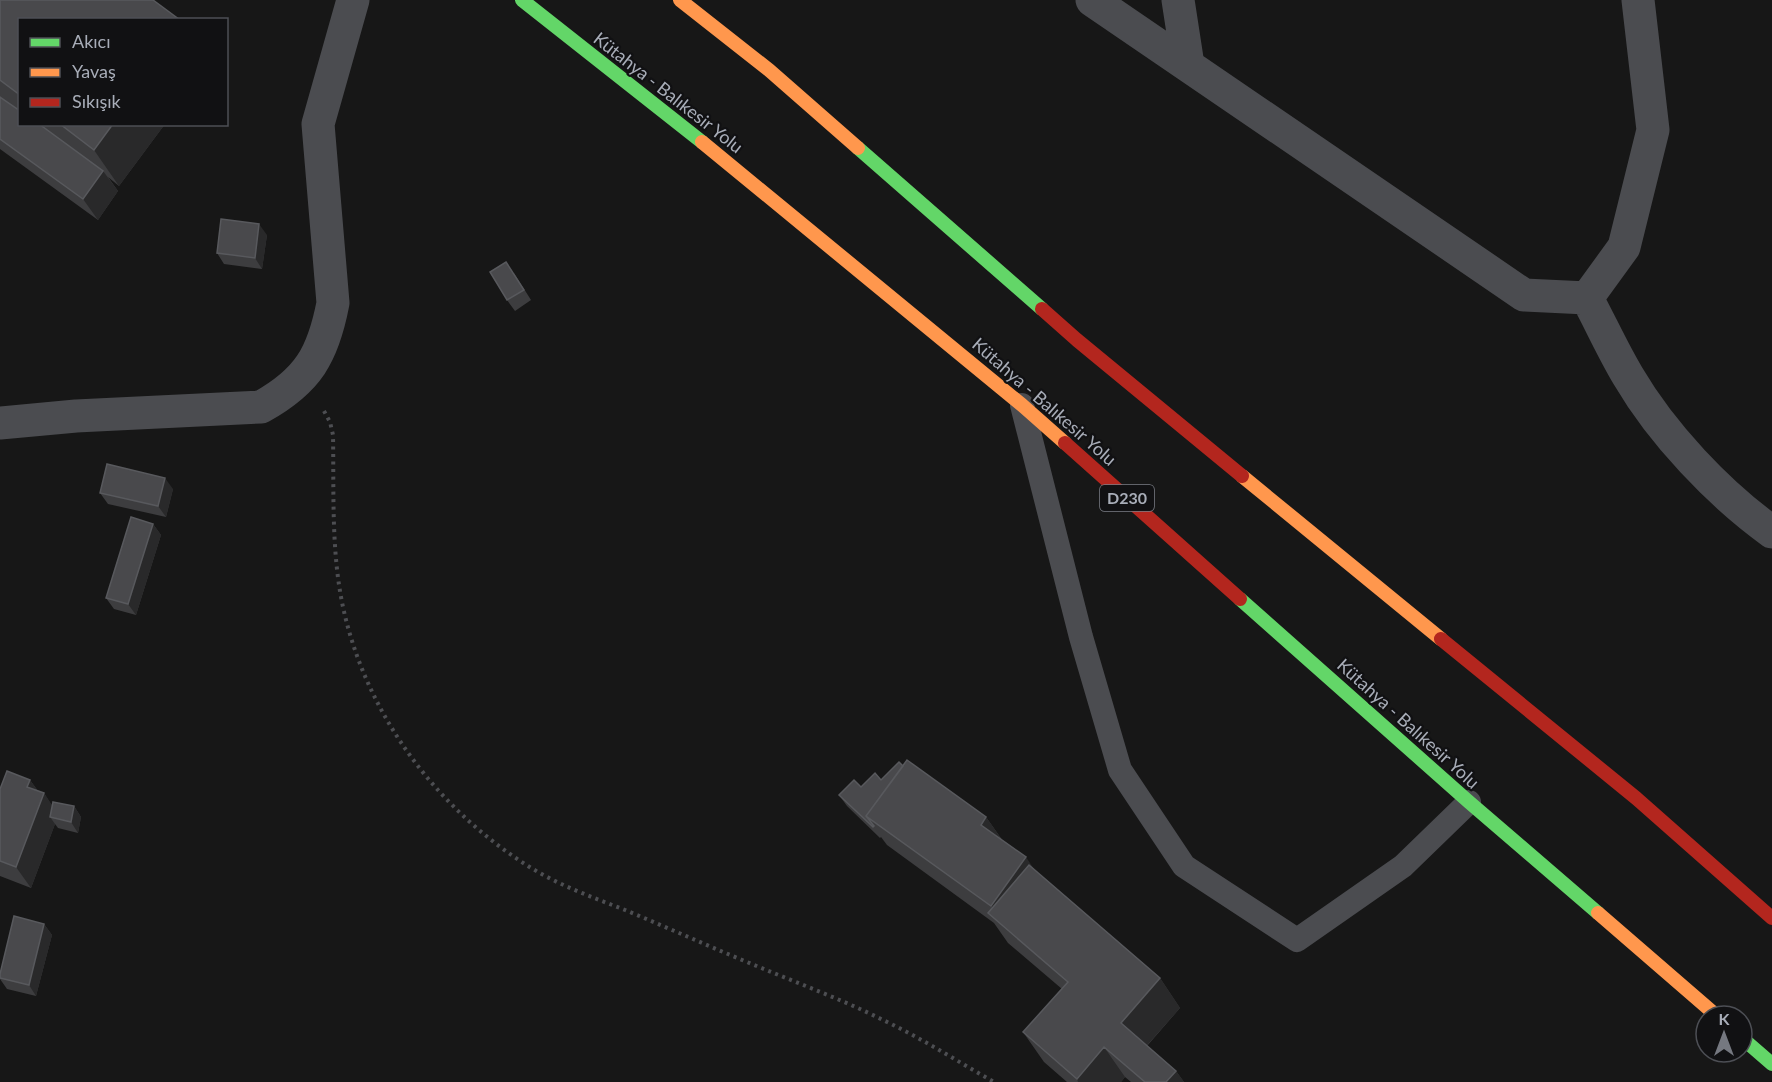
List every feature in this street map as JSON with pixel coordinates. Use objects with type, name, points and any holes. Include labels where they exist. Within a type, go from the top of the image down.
[{"type":"highway","name":"Kütahya - Balıkesir Yolu","points":[[522,0],[722,157],[1022,405],[1469,802],[1703,1004]]},
{"type":"highway","points":[[680,0],[770,70],[1077,340],[1636,798],[1772,918]]},
{"type":"highway","points":[[1754,1048],[1772,1064]]},
{"type":"street","points":[[0,423],[76,416],[261,407],[282,395],[301,379],[317,356],[328,330],[333,303],[318,124],[353,0]]},
{"type":"street","points":[[1092,0],[1524,295],[1587,298]]},
{"type":"street","points":[[1178,0],[1188,65]]},
{"type":"street","points":[[1587,298],[1624,247],[1653,129],[1638,0]]},
{"type":"street","points":[[1587,298],[1628,376],[1655,416],[1719,488],[1772,532]]},
{"type":"lane","points":[[1022,405],[1081,637],[1120,770],[1185,866],[1297,940],[1403,866],[1469,802]]},
{"type":"path","points":[[301,379],[320,402],[330,422],[333,435],[334,553],[343,608],[359,661],[382,711],[411,758],[447,801],[486,837],[503,849],[529,867],[575,891],[883,1019],[994,1082]]},
{"type":"building","points":[[0,0],[153,0],[177,18],[18,18],[18,94],[0,80]]},
{"type":"building","points":[[0,97],[18,110],[18,126],[42,126],[103,171],[83,199],[0,139]]},
{"type":"building","points":[[63,126],[112,126],[94,150]]},
{"type":"building","points":[[221,219],[259,224],[255,258],[217,253]]},
{"type":"building","points":[[506,262],[524,290],[507,300],[490,272]]},
{"type":"building","points":[[107,464],[165,478],[158,506],[100,493]]},
{"type":"building","points":[[131,517],[153,524],[128,604],[106,598]]},
{"type":"building","points":[[907,760],[986,817],[981,825],[1026,857],[991,906],[866,816]]},
{"type":"building","points":[[899,762],[903,766],[866,816],[873,827],[839,795],[854,780],[861,787],[875,773],[881,780]]},
{"type":"building","points":[[7,771],[30,780],[27,787],[44,793],[16,867],[0,861],[0,789]]},
{"type":"building","points":[[53,802],[74,806],[71,822],[50,817]]},
{"type":"building","points":[[1029,865],[1160,978],[1121,1023],[1176,1071],[1166,1082],[1145,1082],[1104,1047],[1077,1079],[1023,1032],[1068,982],[988,913]]},
{"type":"building","points":[[14,916],[44,924],[29,985],[0,978]]},
{"type":"traffic: fast","points":[[522,0],[702,142]]},
{"type":"traffic: fast","points":[[858,148],[1042,309]]},
{"type":"traffic: fast","points":[[1240,599],[1598,913]]},
{"type":"traffic: fast","points":[[1754,1048],[1772,1064]]},
{"type":"traffic: slow","points":[[680,0],[769,70],[858,148]]},
{"type":"traffic: slow","points":[[702,142],[1022,405],[1065,443]]},
{"type":"traffic: slow","points":[[1242,476],[1441,639]]},
{"type":"traffic: slow","points":[[1598,913],[1703,1004]]},
{"type":"traffic: jam","points":[[1042,309],[1242,476]]},
{"type":"traffic: jam","points":[[1065,443],[1240,599]]},
{"type":"traffic: jam","points":[[1441,639],[1636,798],[1772,918]]}]
